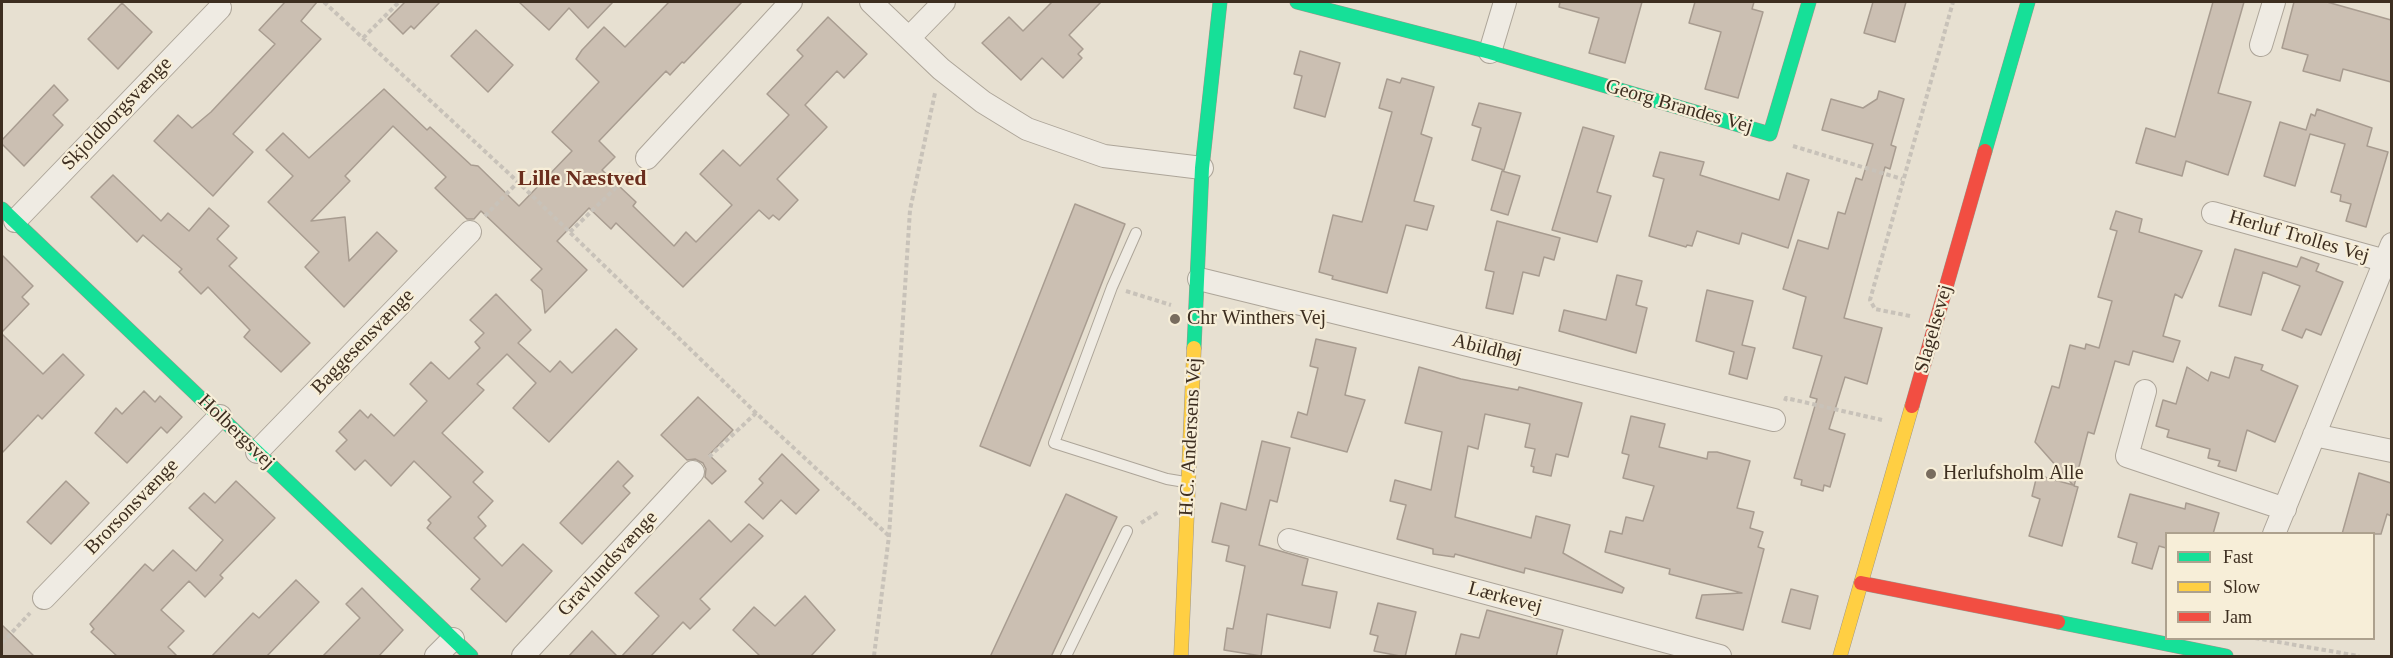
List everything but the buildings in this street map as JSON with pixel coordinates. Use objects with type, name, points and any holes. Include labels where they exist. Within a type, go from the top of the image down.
[{"type":"street","points":[[647,158],[791,2]]},
{"type":"street","points":[[871,2],[941,69],[983,102],[1027,129],[1104,156],[1202,168]]},
{"type":"street","points":[[909,38],[944,2]]},
{"type":"street","name":"H.C. Andersens Vej","points":[[1181,657],[1202,168],[1220,2]]},
{"type":"street","name":"Georg Brandes Vej","points":[[1297,2],[1490,52],[1770,134],[1809,2]]},
{"type":"street","points":[[1490,52],[1505,2]]},
{"type":"street","name":"Slagelsevej","points":[[1840,657],[2028,2]]},
{"type":"street","points":[[2261,45],[2274,2]]},
{"type":"street","name":"Skjoldborgsvænge","points":[[8,215],[220,8]]},
{"type":"street","name":"Herluf Trolles Vej","points":[[2213,213],[2389,253],[2275,532]]},
{"type":"street","name":"Holbergsvej","points":[[8,215],[471,657]]},
{"type":"street","name":"Baggesensvænge","points":[[256,452],[470,232]]},
{"type":"street","name":"Abildhøj","points":[[1199,279],[1774,420]]},
{"type":"street","points":[[2145,391],[2127,456],[2285,509]]},
{"type":"street","name":"Brorsonsvænge","points":[[44,598],[220,416]]},
{"type":"street","points":[[2314,435],[2391,451]]},
{"type":"street","name":"Gravlundsvænge","points":[[523,657],[693,472]]},
{"type":"street","name":"Lærkevej","points":[[1290,540],[1720,657]]},
{"type":"street","points":[[1861,583],[2226,657]]},
{"type":"street","points":[[436,657],[453,639]]},
{"type":"street","points":[[2232,640],[2232,657]]},
{"type":"lane","points":[[1136,234],[1112,287],[1054,443],[1167,479],[1189,482]]},
{"type":"lane","points":[[1066,657],[1127,531]]},
{"type":"path","points":[[324,2],[570,231],[756,413],[888,536]]},
{"type":"path","points":[[363,38],[399,2]]},
{"type":"path","points":[[1936,322],[1875,309],[1870,300],[1953,2]]},
{"type":"path","points":[[874,657],[888,536],[910,210],[941,69]]},
{"type":"path","points":[[1770,134],[1775,140],[1902,179]]},
{"type":"path","points":[[570,231],[647,158]]},
{"type":"path","points":[[470,232],[518,182]]},
{"type":"path","points":[[1112,287],[1197,314]]},
{"type":"path","points":[[1774,420],[1786,398],[1906,425]]},
{"type":"path","points":[[693,472],[756,413]]},
{"type":"path","points":[[1127,531],[1165,508],[1167,479]]},
{"type":"path","points":[[2,643],[44,598]]},
{"type":"path","points":[[2261,640],[2359,657]]},
{"type":"traffic: fast","points":[[1194,348],[1202,168],[1220,2]]},
{"type":"traffic: fast","points":[[1297,2],[1490,52],[1770,134],[1809,2]]},
{"type":"traffic: fast","points":[[1985,151],[2028,2]]},
{"type":"traffic: fast","points":[[2,209],[471,656]]},
{"type":"traffic: fast","points":[[2058,622],[2226,656]]},
{"type":"traffic: slow","points":[[1181,656],[1194,348]]},
{"type":"traffic: slow","points":[[1840,656],[1912,406]]},
{"type":"traffic: jam","points":[[1912,406],[1985,151]]},
{"type":"traffic: jam","points":[[1861,583],[2058,622]]},
{"type":"place","name":"Chr Winthers Vej","points":[[1175,319]]},
{"type":"place","name":"Herlufsholm Alle","points":[[1931,474]]},
{"type":"district","name":"Lille Næstved","points":[[582,179]]}]
